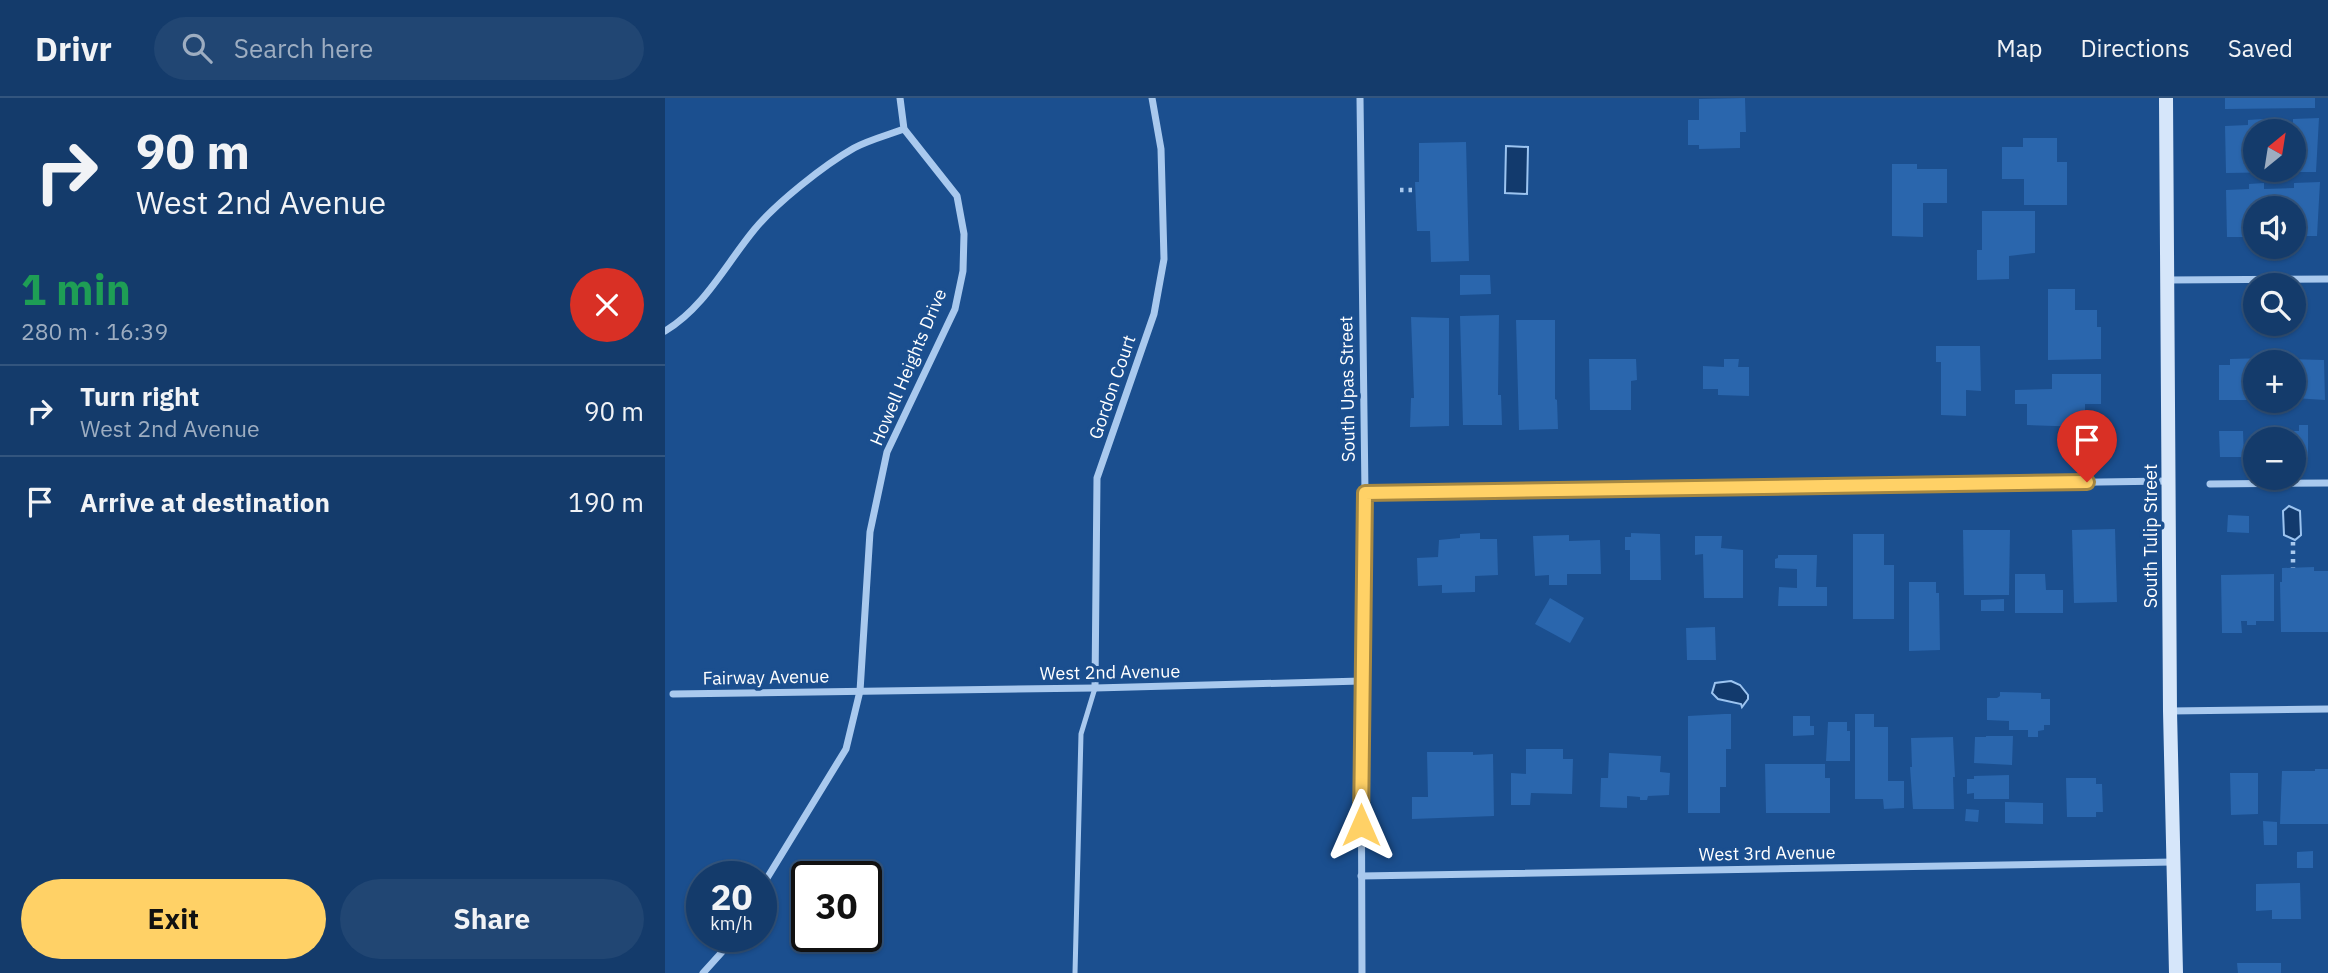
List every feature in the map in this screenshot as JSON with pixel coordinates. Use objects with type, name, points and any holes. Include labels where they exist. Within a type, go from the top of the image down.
[{"type":"street","points":[[665,331],[674,326],[712,288],[755,228],[821,169],[856,147],[904,128],[900,98]]},
{"type":"street","name":"Gordon Court","points":[[1095,688],[1097,478],[1154,314],[1164,259],[1161,149],[1152,98]]},
{"type":"street","name":"South Upas Street","points":[[1360,98],[1365,493],[1361,681],[1362,973]]},
{"type":"street","name":"South Tulip Street","points":[[2166,98],[2170,712],[2176,973]]},
{"type":"street","name":"Howell Heights Drive","points":[[777,862],[846,748],[860,691],[870,532],[887,452],[955,309],[963,271],[964,234],[957,196],[904,128]]},
{"type":"street","points":[[2167,280],[2328,279]]},
{"type":"street","points":[[1365,493],[2168,481]]},
{"type":"street","points":[[2210,484],[2328,483]]},
{"type":"street","name":"West 2nd Avenue","points":[[860,691],[1361,681]]},
{"type":"street","name":"Fairway Avenue","points":[[673,694],[860,691]]},
{"type":"street","points":[[2170,712],[2328,709]]},
{"type":"street","name":"West 3rd Avenue","points":[[1361,876],[2174,862]]},
{"type":"street","points":[[703,973],[723,952]]},
{"type":"lane","points":[[1075,973],[1081,734],[1095,688]]},
{"type":"path","points":[[1400,190],[1416,190]]},
{"type":"path","points":[[2293,542],[2293,568]]},
{"type":"water","points":[[1506,146],[1528,147],[1527,194],[1505,193]]},
{"type":"water","points":[[2289,506],[2300,511],[2301,535],[2295,540],[2284,535],[2283,511]]},
{"type":"water","points":[[1731,681],[1740,685],[1748,695],[1742,707],[1741,704],[1718,699],[1712,693],[1715,683]]},
{"type":"building","points":[[1745,98],[1746,132],[1740,132],[1740,148],[1699,149],[1699,145],[1688,145],[1688,120],[1699,120],[1699,99]]},
{"type":"building","points":[[2225,98],[2315,98],[2315,108],[2225,109]]},
{"type":"building","points":[[2319,118],[2316,172],[2307,172],[2307,119],[2293,119]]},
{"type":"building","points":[[2243,125],[2243,173],[2226,173],[2225,126]]},
{"type":"building","points":[[2023,138],[2057,138],[2057,162],[2067,162],[2067,205],[2024,205],[2024,179],[2002,179],[2002,147],[2023,147]]},
{"type":"building","points":[[1466,142],[1469,261],[1431,262],[1430,231],[1417,231],[1415,182],[1419,182],[1419,143]]},
{"type":"building","points":[[1892,164],[1917,164],[1917,169],[1947,169],[1947,203],[1923,203],[1923,237],[1892,236]]},
{"type":"building","points":[[2320,182],[2317,236],[2306,236],[2306,196],[2243,196],[2243,237],[2227,237],[2226,190],[2249,189],[2249,184],[2264,183],[2264,189],[2294,188],[2294,183]]},
{"type":"building","points":[[1982,211],[2035,211],[2035,253],[2009,256],[2009,279],[1977,280],[1977,250],[1982,250]]},
{"type":"building","points":[[1460,275],[1490,275],[1491,294],[1460,295]]},
{"type":"building","points":[[2048,289],[2075,289],[2075,310],[2097,310],[2097,327],[2101,327],[2101,359],[2048,360]]},
{"type":"building","points":[[1499,315],[1498,395],[1501,395],[1502,425],[1463,425],[1460,316]]},
{"type":"building","points":[[1411,317],[1449,318],[1449,426],[1410,427],[1411,398],[1414,398]]},
{"type":"building","points":[[1516,320],[1555,320],[1555,399],[1558,429],[1519,430]]},
{"type":"building","points":[[1936,346],[1980,346],[1981,391],[1966,390],[1966,416],[1941,415],[1941,362],[1936,362]]},
{"type":"building","points":[[1589,359],[1636,359],[1637,380],[1631,381],[1631,410],[1590,410]]},
{"type":"building","points":[[1724,359],[1739,359],[1738,367],[1749,367],[1749,396],[1718,395],[1718,389],[1703,389],[1703,366],[1724,367]]},
{"type":"building","points":[[2230,359],[2243,359],[2243,400],[2219,400],[2219,365],[2230,365]]},
{"type":"building","points":[[2306,360],[2324,360],[2325,400],[2306,399]]},
{"type":"building","points":[[2052,374],[2101,374],[2101,404],[2085,404],[2085,427],[2027,425],[2027,404],[2015,404],[2015,390],[2052,389]]},
{"type":"building","points":[[2308,425],[2308,458],[2306,427],[2299,427]]},
{"type":"building","points":[[2219,431],[2243,431],[2243,457],[2220,457]]},
{"type":"building","points":[[2228,515],[2249,516],[2249,533],[2227,532]]},
{"type":"building","points":[[2115,529],[2117,602],[2074,603],[2072,530]]},
{"type":"building","points":[[1963,530],[2010,530],[2009,595],[1964,595]]},
{"type":"building","points":[[1480,533],[1480,539],[1497,539],[1498,575],[1475,576],[1475,592],[1442,593],[1442,585],[1418,586],[1417,558],[1438,557],[1439,540],[1460,538],[1460,534]]},
{"type":"building","points":[[1631,533],[1660,534],[1661,580],[1630,580],[1630,550],[1625,550],[1625,537],[1631,537]]},
{"type":"building","points":[[1853,534],[1884,534],[1884,565],[1894,565],[1894,619],[1853,619]]},
{"type":"building","points":[[1569,535],[1569,541],[1600,540],[1601,574],[1567,574],[1567,585],[1549,585],[1549,575],[1535,576],[1533,536]]},
{"type":"building","points":[[1695,536],[1722,536],[1721,548],[1743,550],[1743,598],[1704,598],[1703,554],[1695,555]]},
{"type":"building","points":[[1778,555],[1817,555],[1816,587],[1827,587],[1827,606],[1778,606],[1779,587],[1797,588],[1797,569],[1775,568]]},
{"type":"building","points":[[2314,567],[2314,571],[2328,571],[2328,632],[2281,632],[2282,568]]},
{"type":"building","points":[[2015,574],[2045,574],[2046,590],[2063,590],[2063,613],[2015,613]]},
{"type":"building","points":[[2274,574],[2274,621],[2256,621],[2256,625],[2247,625],[2247,621],[2241,621],[2242,633],[2222,633],[2221,575]]},
{"type":"building","points":[[1909,582],[1936,582],[1936,593],[1939,593],[1940,650],[1909,651]]},
{"type":"building","points":[[1550,598],[1584,618],[1570,643],[1535,624]]},
{"type":"building","points":[[2004,599],[2004,611],[1981,611],[1981,600]]},
{"type":"building","points":[[1715,627],[1716,660],[1687,660],[1686,628]]},
{"type":"building","points":[[2000,692],[2041,693],[2041,699],[2050,699],[2050,725],[2044,725],[2044,730],[2038,731],[2038,737],[2028,737],[2028,730],[2009,730],[2009,721],[1987,720],[1987,698],[1997,698]]},
{"type":"building","points":[[1731,714],[1731,749],[1726,749],[1726,787],[1720,787],[1720,813],[1688,813],[1688,716]]},
{"type":"building","points":[[1855,714],[1874,714],[1874,727],[1888,727],[1888,781],[1904,781],[1904,808],[1884,809],[1883,799],[1855,799]]},
{"type":"building","points":[[1793,716],[1810,716],[1814,735],[1793,736]]},
{"type":"building","points":[[1828,722],[1847,722],[1847,731],[1850,731],[1850,761],[1826,761]]},
{"type":"building","points":[[2013,736],[2012,765],[1974,763],[1975,737]]},
{"type":"building","points":[[1953,737],[1954,809],[1913,809],[1911,738]]},
{"type":"building","points":[[1526,749],[1563,749],[1563,759],[1573,759],[1572,794],[1531,793],[1530,805],[1511,805],[1511,773],[1526,774]]},
{"type":"building","points":[[1427,752],[1493,754],[1494,816],[1412,819],[1412,797],[1428,797]]},
{"type":"building","points":[[1609,753],[1661,756],[1660,772],[1670,773],[1669,795],[1648,796],[1647,800],[1627,796],[1627,808],[1600,807],[1601,778],[1608,778]]},
{"type":"building","points":[[1765,764],[1825,764],[1825,778],[1830,778],[1830,813],[1766,813]]},
{"type":"building","points":[[2328,769],[2328,824],[2280,824],[2282,771]]},
{"type":"building","points":[[2230,773],[2258,773],[2258,814],[2231,815]]},
{"type":"building","points":[[2009,775],[2009,799],[1974,799],[1974,793],[1967,794],[1967,779],[1974,779],[1974,776]]},
{"type":"building","points":[[2066,778],[2096,778],[2096,784],[2102,784],[2103,812],[2096,812],[2096,817],[2067,817]]},
{"type":"building","points":[[2005,802],[2043,803],[2043,824],[2005,823]]},
{"type":"building","points":[[1966,809],[1979,810],[1978,822],[1965,821]]},
{"type":"building","points":[[2263,821],[2277,822],[2277,845],[2264,845]]},
{"type":"building","points":[[2313,851],[2313,868],[2297,868],[2297,852]]},
{"type":"building","points":[[2300,883],[2301,919],[2272,919],[2272,910],[2256,911],[2256,884]]},
{"type":"building","points":[[2237,963],[2281,963],[2281,973],[2238,973]]},
{"type":"route","points":[[1361,825],[1365,493],[2087,482]]}]
